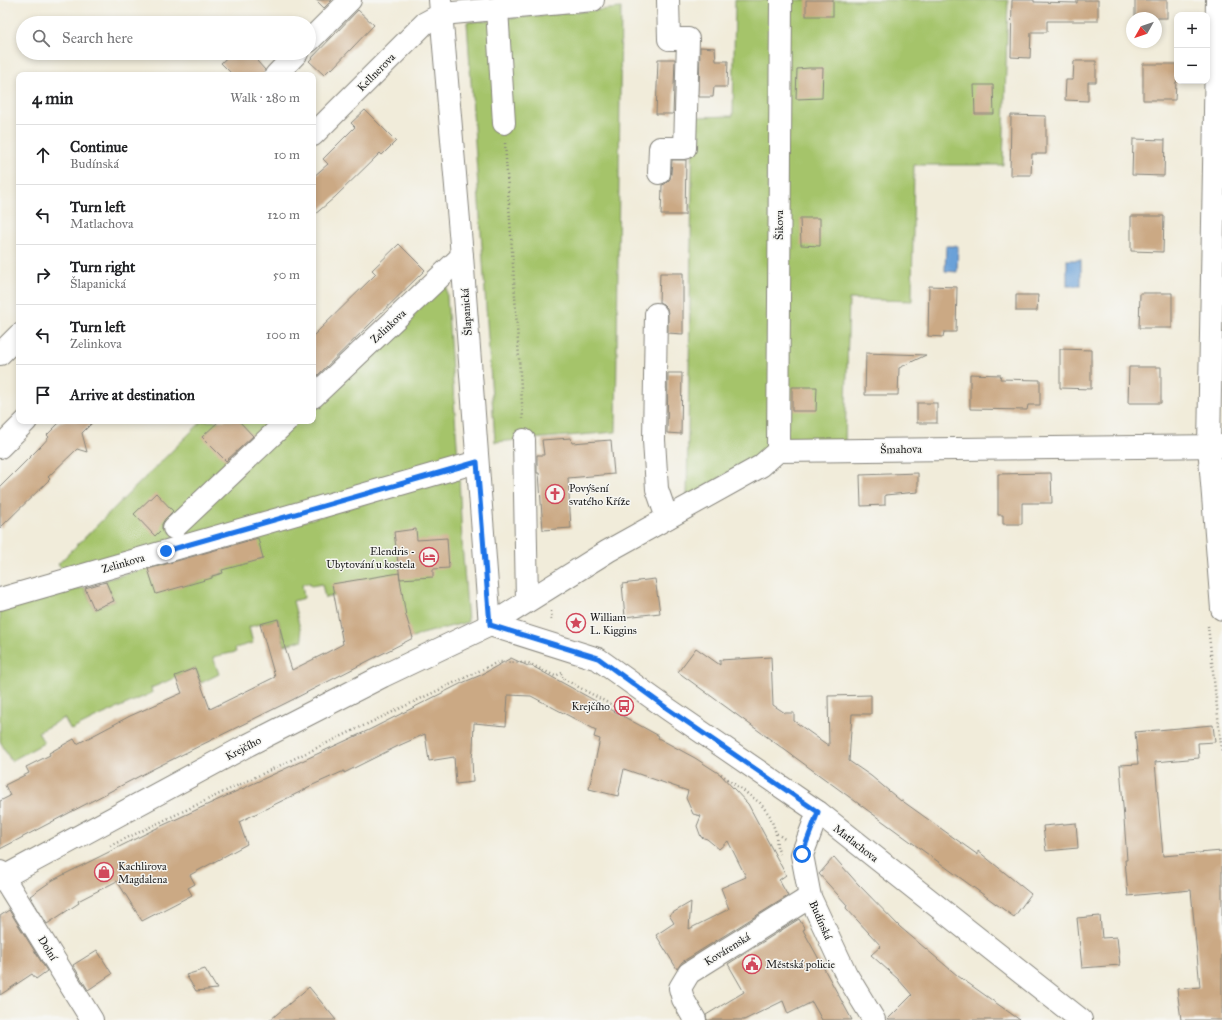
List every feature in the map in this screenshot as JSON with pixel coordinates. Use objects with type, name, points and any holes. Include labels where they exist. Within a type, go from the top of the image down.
[{"type":"street","points":[[316,34],[350,0]]},
{"type":"street","points":[[441,7],[497,8],[593,0]]},
{"type":"street","points":[[659,173],[660,148],[685,148],[688,39],[670,39],[668,0]]},
{"type":"street","name":"Šikova","points":[[778,451],[781,0]]},
{"type":"street","points":[[1217,0],[1215,446],[1222,609]]},
{"type":"street","name":"Kellnerova","points":[[316,132],[441,7]]},
{"type":"street","name":"Šlapanická","points":[[441,7],[462,256],[490,625]]},
{"type":"street","points":[[497,8],[504,124]]},
{"type":"street","points":[[279,72],[290,60]]},
{"type":"street","name":"Zelinkova","points":[[316,394],[462,256]]},
{"type":"street","points":[[656,314],[654,440],[657,489],[668,518],[761,466],[778,451]]},
{"type":"street","points":[[0,354],[16,337]]},
{"type":"street","points":[[0,447],[23,424]]},
{"type":"street","points":[[174,528],[284,424]]},
{"type":"street","points":[[524,440],[527,602]]},
{"type":"street","name":"Šmahova","points":[[778,451],[1215,446]]},
{"type":"street","name":"Zelinkova","points":[[0,599],[477,462]]},
{"type":"street","name":"Krejčího","points":[[1,876],[248,745],[384,676],[490,625],[608,551],[668,518]]},
{"type":"street","name":"Matlachova","points":[[490,625],[598,658],[668,709],[818,812],[1082,1020]]},
{"type":"street","name":"Budínská","points":[[818,812],[802,854],[810,897],[846,974],[874,1020]]},
{"type":"street","name":"Dolní","points":[[1,876],[92,1020]]},
{"type":"street","name":"Kovárenská","points":[[695,1020],[683,999],[680,988],[689,973],[810,897]]},
{"type":"path","points":[[504,124],[524,440]]},
{"type":"path","points":[[109,847],[498,662],[528,663],[555,676],[562,673],[562,678],[619,708],[624,706],[630,710]]},
{"type":"path","points":[[717,771],[760,803],[770,816],[776,833],[803,851]]},
{"type":"green space","points":[[735,0],[1008,0],[1003,165],[914,165],[912,301],[849,299],[845,443],[772,447],[687,497],[693,117],[733,116]]},
{"type":"green space","points":[[621,8],[616,432],[495,442],[467,22]]},
{"type":"green space","points":[[445,267],[458,459],[68,575],[58,564],[199,424],[316,424],[316,387]]},
{"type":"green space","points":[[459,475],[468,622],[422,634],[413,638],[334,592],[334,596],[325,598],[322,584],[311,586],[310,583],[302,584],[304,598],[293,601],[303,640],[285,645],[278,619],[249,627],[253,643],[235,648],[236,652],[213,657],[219,674],[201,683],[195,668],[151,688],[152,693],[71,730],[64,718],[38,732],[44,743],[11,761],[0,741],[0,611],[84,587],[94,609],[114,601],[105,580],[179,559],[188,585],[223,573],[216,550],[205,553],[204,551]]},
{"type":"water","points":[[946,246],[958,246],[957,272],[945,271]]},
{"type":"water","points":[[1067,260],[1081,260],[1081,286],[1067,286]]},
{"type":"building","points":[[316,0],[332,0],[324,8]]},
{"type":"building","points":[[806,0],[833,0],[833,16],[806,16]]},
{"type":"building","points":[[1012,0],[1077,3],[1077,0],[1098,0],[1098,21],[1047,21],[1047,32],[1031,32],[1030,58],[1011,57]]},
{"type":"building","points":[[1135,0],[1167,0],[1167,18],[1162,18],[1162,12],[1135,12]]},
{"type":"building","points":[[358,10],[374,25],[332,69],[331,68],[324,75],[309,61],[316,60],[316,54]]},
{"type":"building","points":[[700,47],[715,48],[716,61],[728,61],[727,87],[714,87],[713,97],[699,97]]},
{"type":"building","points":[[658,59],[675,59],[673,114],[656,114]]},
{"type":"building","points":[[224,60],[256,60],[265,70],[265,72],[230,72],[221,63]]},
{"type":"building","points":[[1074,61],[1096,61],[1096,82],[1088,82],[1088,101],[1065,100],[1066,80],[1073,80]]},
{"type":"building","points":[[1143,64],[1174,64],[1174,84],[1176,84],[1175,100],[1143,100]]},
{"type":"building","points":[[823,68],[822,98],[796,99],[797,69]]},
{"type":"building","points":[[974,85],[993,85],[994,114],[975,114]]},
{"type":"building","points":[[365,110],[396,141],[382,155],[380,153],[316,213],[316,174],[328,164],[323,159],[355,127],[351,123]]},
{"type":"building","points":[[1011,115],[1046,116],[1046,154],[1032,154],[1031,175],[1010,175]]},
{"type":"building","points":[[1133,139],[1165,140],[1164,176],[1132,175]]},
{"type":"building","points":[[672,160],[686,160],[685,215],[661,215],[662,185],[670,179]]},
{"type":"building","points":[[1131,216],[1164,216],[1163,252],[1131,251]]},
{"type":"building","points":[[800,218],[820,218],[820,246],[801,245]]},
{"type":"building","points":[[399,244],[425,270],[316,377],[316,333],[376,274],[372,270]]},
{"type":"building","points":[[660,273],[683,273],[683,334],[668,333],[667,308],[659,302]]},
{"type":"building","points":[[929,286],[957,287],[956,332],[944,332],[943,337],[928,336]]},
{"type":"building","points":[[1140,293],[1172,293],[1172,328],[1139,328]]},
{"type":"building","points":[[1016,295],[1038,295],[1037,311],[1016,311]]},
{"type":"building","points":[[1060,349],[1091,350],[1091,389],[1060,388]]},
{"type":"building","points":[[866,353],[926,355],[899,368],[898,395],[865,395]]},
{"type":"building","points":[[1129,367],[1161,367],[1161,403],[1128,403]]},
{"type":"building","points":[[668,373],[682,373],[681,434],[667,433]]},
{"type":"building","points":[[970,374],[1001,375],[1000,379],[1040,380],[1040,405],[1028,405],[1027,410],[970,409]]},
{"type":"building","points":[[792,387],[817,387],[816,411],[792,411]]},
{"type":"building","points":[[917,403],[937,403],[937,423],[917,423]]},
{"type":"building","points":[[58,424],[91,424],[82,433],[87,452],[77,449],[48,477],[50,479],[0,528],[0,487],[42,445],[49,437],[47,435]]},
{"type":"building","points":[[216,424],[242,424],[253,436],[226,461],[202,437]]},
{"type":"building","points":[[571,438],[572,443],[611,440],[614,474],[568,478],[571,528],[543,530],[539,473],[537,473],[537,455],[544,455],[542,440]]},
{"type":"building","points":[[918,473],[918,492],[885,495],[885,505],[861,506],[860,475]]},
{"type":"building","points":[[1051,473],[1052,503],[1022,503],[1022,524],[1003,524],[1003,515],[998,515],[998,474]]},
{"type":"building","points":[[156,493],[173,511],[165,519],[162,524],[162,529],[155,536],[134,514]]},
{"type":"building","points":[[416,529],[417,540],[447,538],[449,568],[433,569],[433,577],[400,579],[394,532]]},
{"type":"building","points":[[258,538],[263,559],[222,570],[223,573],[212,576],[212,578],[156,594],[148,569]]},
{"type":"building","points":[[399,573],[406,616],[413,638],[155,768],[0,849],[0,801],[10,796],[5,785],[29,773],[26,767],[50,755],[49,753],[74,739],[77,744],[130,716],[182,693],[175,676],[195,668],[210,709],[275,677],[260,624],[278,619],[292,670],[326,653],[343,644],[332,584]]},
{"type":"building","points":[[655,579],[660,613],[625,617],[622,584]]},
{"type":"building","points":[[106,582],[114,601],[94,609],[85,588]]},
{"type":"building","points":[[696,648],[720,665],[720,660],[771,657],[773,705],[785,713],[794,713],[794,721],[829,746],[828,696],[871,695],[871,714],[852,714],[849,761],[871,776],[901,801],[978,855],[978,851],[1031,894],[1014,917],[678,672]]},
{"type":"building","points":[[511,658],[528,666],[532,666],[659,736],[658,738],[695,758],[720,774],[748,804],[786,875],[779,880],[788,896],[682,962],[677,969],[656,935],[674,923],[669,915],[691,902],[689,929],[729,909],[721,888],[746,877],[728,841],[719,849],[707,839],[701,837],[697,826],[701,816],[693,814],[686,798],[688,791],[624,769],[618,796],[589,789],[600,739],[594,737],[596,730],[531,696],[508,695],[506,726],[474,723],[472,758],[473,782],[456,784],[454,757],[429,761],[425,734],[344,773],[344,771],[306,788],[239,822],[247,844],[190,875],[195,884],[188,888],[192,895],[142,921],[117,881],[78,901],[79,903],[47,924],[30,896],[53,880],[155,829],[369,730],[481,675]]},
{"type":"building","points":[[1213,725],[1215,742],[1198,743],[1199,758],[1155,762],[1163,856],[1222,851],[1222,1020],[1181,1020],[1177,989],[1200,987],[1191,890],[1128,896],[1120,765],[1138,764],[1135,732]]},
{"type":"building","points":[[1076,823],[1078,848],[1046,851],[1043,826]]},
{"type":"building","points":[[834,857],[900,927],[958,976],[1020,1020],[887,1020],[912,995],[898,979],[871,955],[881,946],[846,908],[847,905],[819,874]]},
{"type":"building","points":[[9,910],[47,971],[36,979],[32,974],[0,995],[0,916]]},
{"type":"building","points":[[1100,916],[1102,938],[1117,937],[1120,965],[1082,968],[1077,918]]},
{"type":"building","points":[[799,919],[805,929],[803,930],[852,1020],[822,1020],[812,1002],[788,1014],[783,1001],[744,1020],[707,1020],[706,1015],[744,992],[728,964]]},
{"type":"building","points":[[97,950],[112,974],[88,990],[73,965]]},
{"type":"building","points":[[205,969],[217,989],[196,991],[186,975]]},
{"type":"building","points":[[309,987],[336,1020],[270,1020]]},
{"type":"place","name":"Povýšení svatého Kříže","points":[[555,494]]},
{"type":"place","name":"Elendris - Ubytování u kostela","points":[[429,557]]},
{"type":"place","name":"William L. Kiggins","points":[[576,623]]},
{"type":"place","name":"Krejčího","points":[[624,706]]},
{"type":"place","name":"Kachlirova Magdalena","points":[[104,872]]},
{"type":"place","name":"Městská policie","points":[[752,964]]},
{"type":"route","points":[[166,551],[477,462],[490,625],[598,658],[668,709],[818,812],[802,854]]}]
